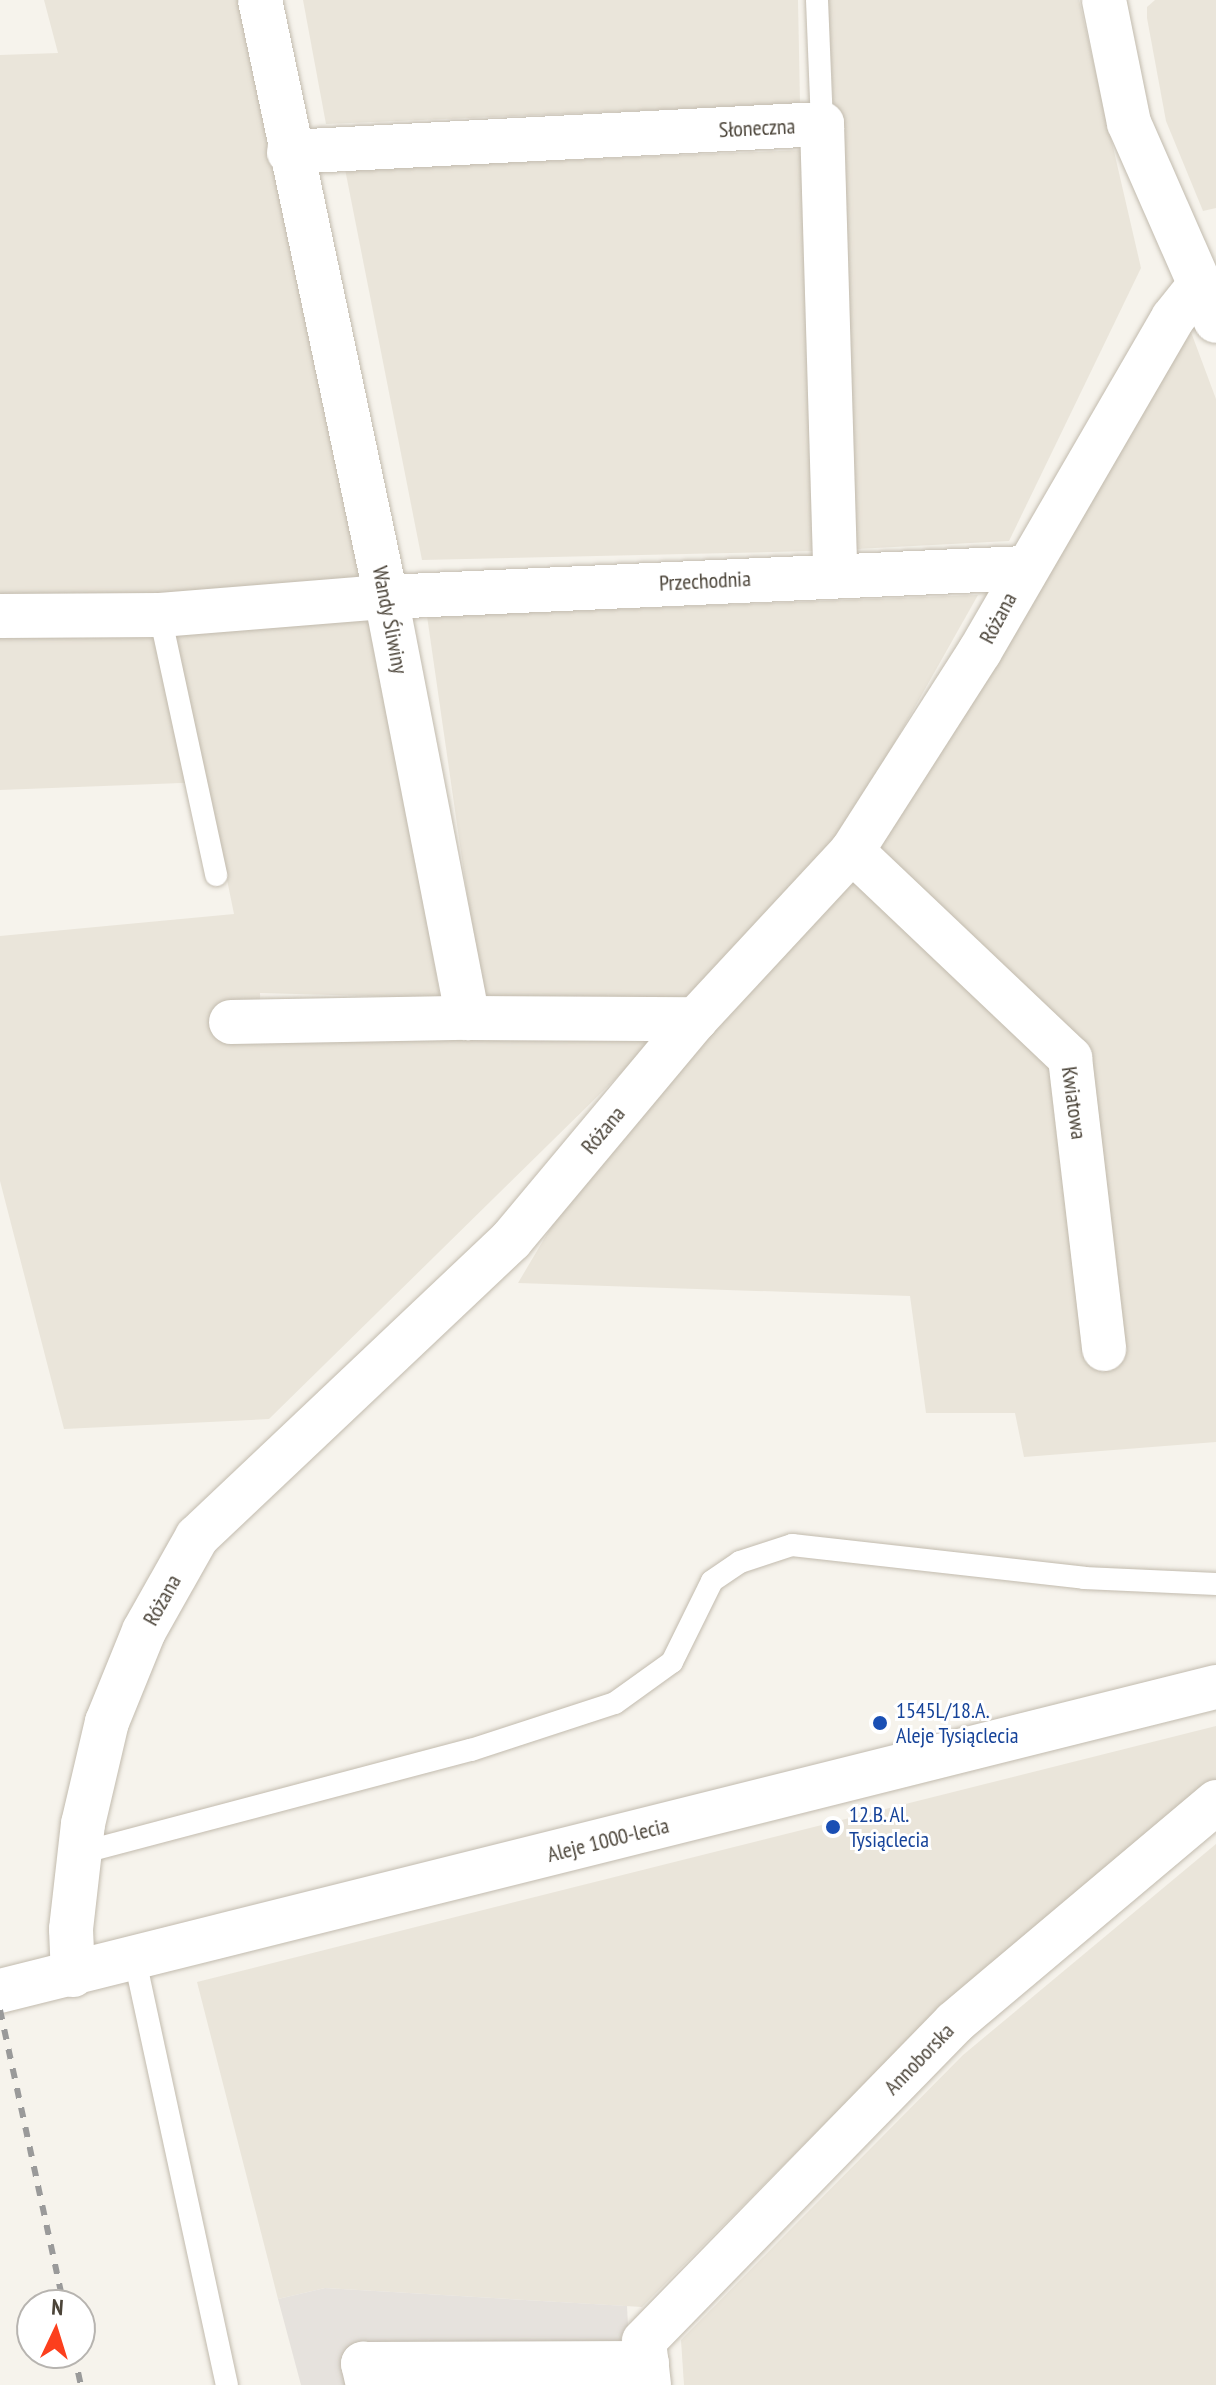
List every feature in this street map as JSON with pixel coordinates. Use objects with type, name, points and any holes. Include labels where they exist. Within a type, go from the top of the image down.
[{"type":"street","name":"Wandy Śliwiny","points":[[260,0],[289,152],[386,597],[468,1018]]},
{"type":"street","points":[[1104,0],[1129,123],[1208,303]]},
{"type":"street","name":"Słoneczna","points":[[289,152],[822,124],[835,575]]},
{"type":"street","name":"Różana","points":[[73,1975],[71,1929],[80,1853],[107,1722],[124,1675],[197,1537],[511,1240],[696,1019],[852,851],[980,651],[1025,568],[1173,318],[1208,303]]},
{"type":"street","name":"Przechodnia","points":[[0,616],[160,615],[386,597],[1025,568]]},
{"type":"street","name":"Kwiatowa","points":[[852,851],[1070,1058],[1104,1349]]},
{"type":"street","points":[[231,1022],[468,1018],[696,1019]]},
{"type":"street","name":"Aleje 1000-lecia","points":[[0,1991],[135,1960],[1216,1687]]},
{"type":"street","name":"Annoborska","points":[[646,2363],[954,2023],[1216,1802]]},
{"type":"street","points":[[368,2385],[363,2364],[541,2374],[646,2363]]},
{"type":"lane","points":[[817,0],[822,124]]},
{"type":"lane","points":[[160,615],[216,875]]},
{"type":"lane","points":[[80,1853],[471,1750],[615,1703],[672,1662],[712,1581],[740,1562],[792,1545],[1084,1578],[1216,1584]]},
{"type":"lane","points":[[135,1960],[227,2385]]},
{"type":"shaded area","points":[[44,0],[249,0],[361,588],[185,600],[0,597],[0,55],[58,53]]},
{"type":"shaded area","points":[[303,0],[798,0],[800,104],[326,124]]},
{"type":"shaded area","points":[[828,0],[1079,0],[1141,268],[1009,541],[856,549]]},
{"type":"shaded area","points":[[1155,0],[1216,0],[1216,208],[1203,211],[1166,121],[1147,18],[1147,7]]},
{"type":"shaded area","points":[[805,150],[813,551],[422,560],[345,169]]},
{"type":"shaded area","points":[[1191,332],[1216,399],[1216,1442],[1024,1457],[1015,1413],[926,1413],[910,1296],[518,1283],[605,1136],[876,847]]},
{"type":"shaded area","points":[[978,595],[854,815],[696,998],[482,998],[427,616]]},
{"type":"shaded area","points":[[377,611],[440,998],[260,993],[261,1042],[659,1036],[269,1419],[64,1429],[0,1181],[0,936],[234,914],[207,782],[0,790],[0,622]]},
{"type":"shaded area","points":[[1216,1726],[1216,1783],[942,2006],[642,2307],[325,2288],[278,2299],[197,1982]]},
{"type":"shaded area","points":[[1216,1844],[1216,2385],[684,2385],[681,2340],[963,2055]]},
{"type":"shaded area","points":[[325,2288],[627,2306],[631,2385],[301,2385],[278,2299]]},
{"type":"railway","points":[[0,2010],[61,2289]]},
{"type":"railway","points":[[78,2369],[81,2385]]},
{"type":"place","name":"1545L/18.A. Aleje Tysiąclecia","points":[[880,1723]]},
{"type":"place","name":"12.B. Al. Tysiąclecia","points":[[833,1827]]}]
